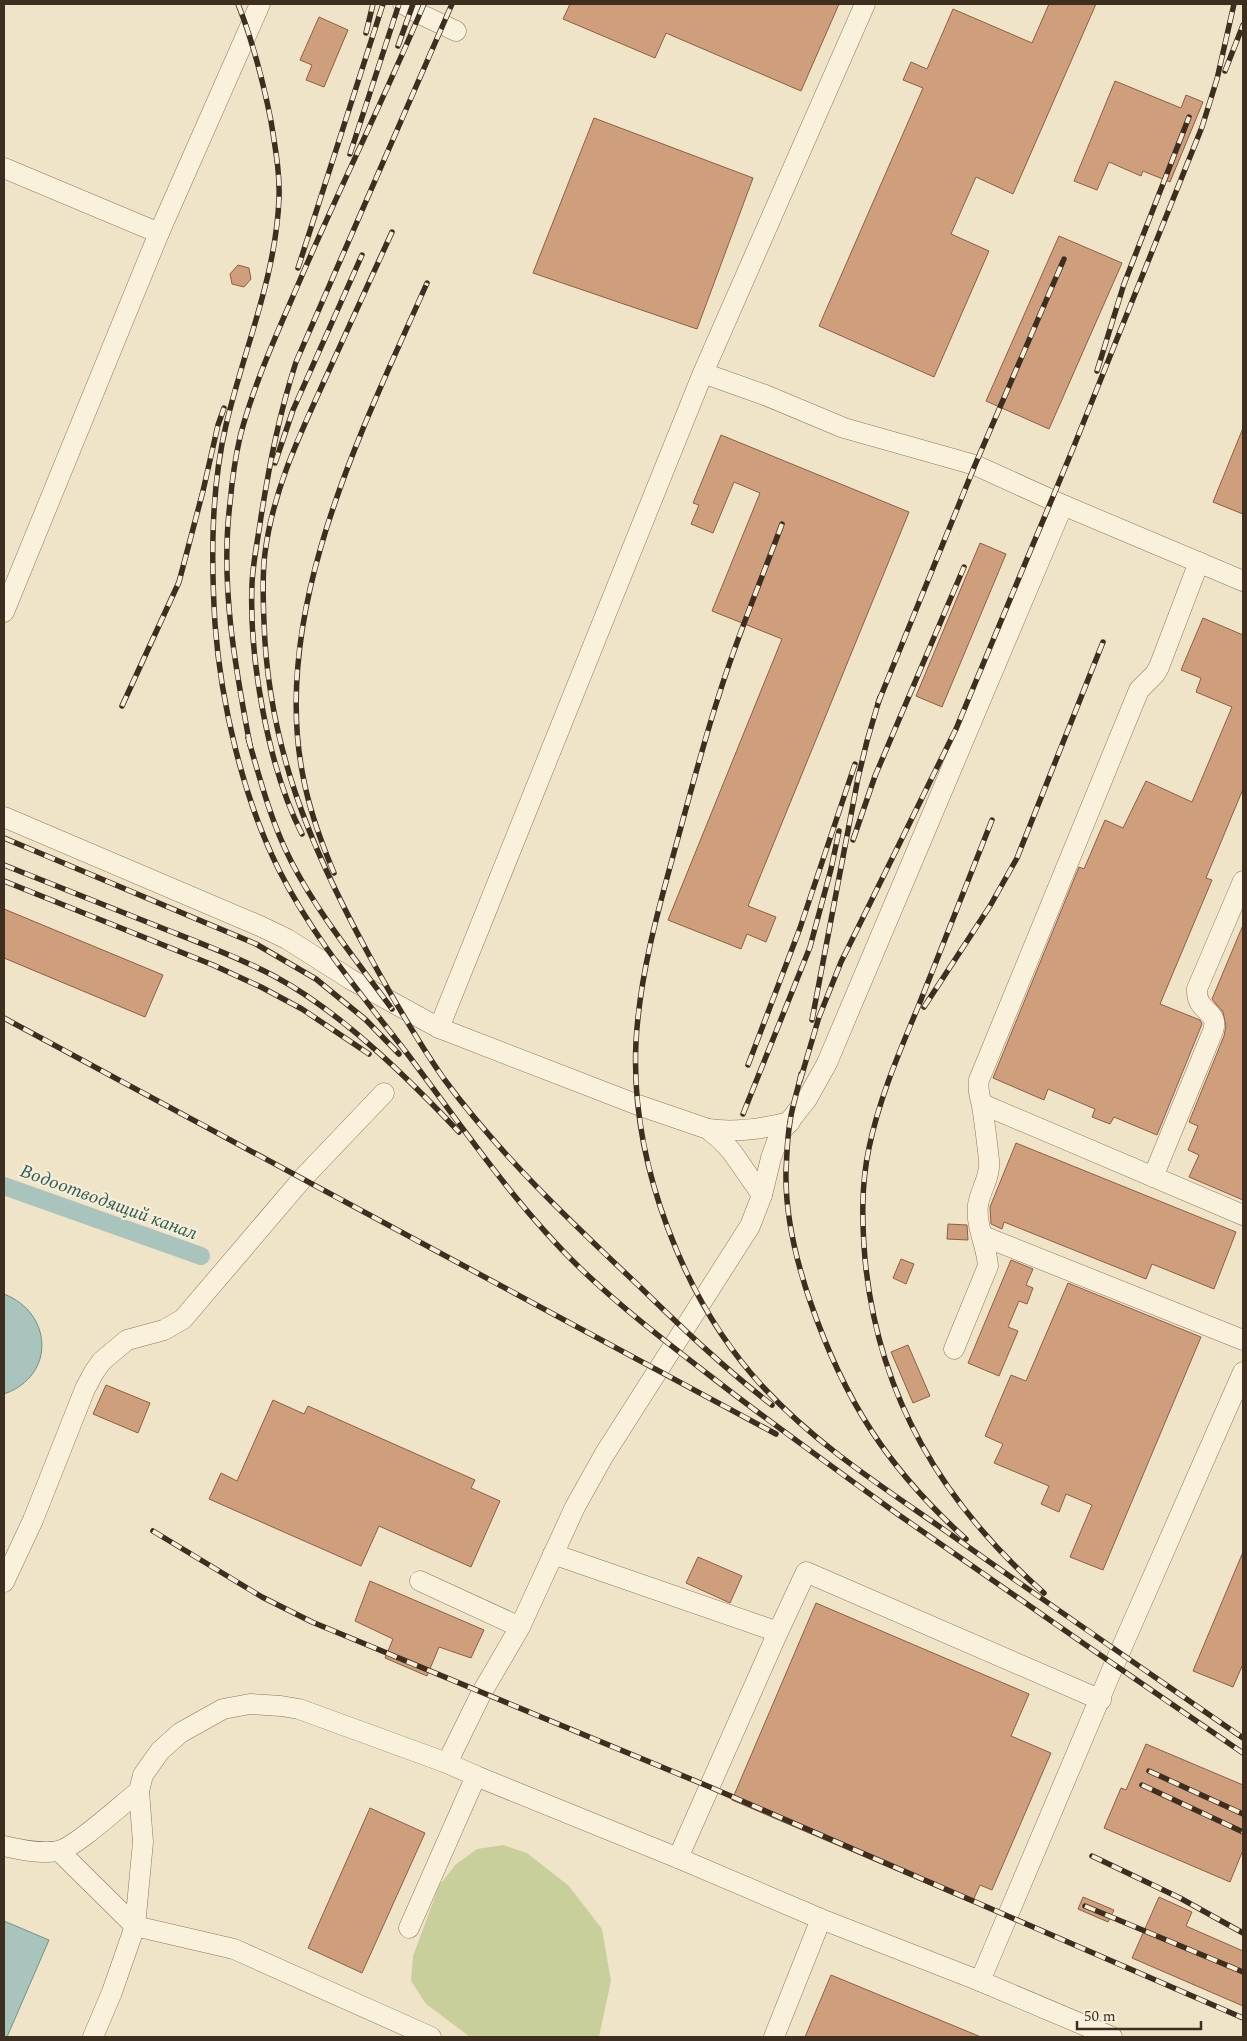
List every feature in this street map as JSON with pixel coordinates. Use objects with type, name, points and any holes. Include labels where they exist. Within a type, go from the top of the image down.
[{"type":"lane","points":[[4,612],[159,234],[260,4]]},
{"type":"lane","points":[[403,4],[456,31]]},
{"type":"lane","points":[[439,1028],[703,373],[865,4]]},
{"type":"lane","points":[[4,168],[159,234]]},
{"type":"lane","points":[[703,373],[765,395],[844,428],[975,466],[1243,581]]},
{"type":"lane","points":[[447,1762],[481,1694],[520,1627],[575,1507],[604,1455],[750,1226],[762,1195],[776,1141],[780,1133],[807,1099],[827,1063],[1063,505]]},
{"type":"lane","points":[[954,1349],[988,1266],[988,1254],[979,1222],[978,1204],[986,1182],[989,1163],[982,1104],[978,1088],[979,1080],[1139,690],[1155,674],[1159,667],[1198,562]]},
{"type":"lane","points":[[4,817],[287,939],[350,979],[439,1028],[638,1105],[708,1129],[726,1132],[746,1131],[790,1122]]},
{"type":"lane","points":[[1153,1177],[1213,1031],[1215,1020],[1198,1002],[1197,989],[1243,881]]},
{"type":"lane","points":[[4,1582],[40,1503],[85,1389],[102,1360],[127,1340],[164,1330],[183,1319],[303,1178],[384,1093]]},
{"type":"lane","points":[[982,1104],[1243,1215]]},
{"type":"lane","points":[[708,1129],[732,1152],[762,1195]]},
{"type":"lane","points":[[983,1236],[1243,1340]]},
{"type":"lane","points":[[980,1981],[1101,1700],[1114,1665],[1243,1372]]},
{"type":"lane","points":[[553,1554],[778,1632]]},
{"type":"lane","points":[[678,1858],[806,1572],[1101,1700]]},
{"type":"lane","points":[[420,1581],[520,1627]]},
{"type":"lane","points":[[93,2037],[112,1992],[135,1926],[142,1842],[139,1791],[143,1775],[160,1751],[180,1733],[223,1709],[250,1704],[299,1709],[447,1762],[476,1776],[678,1858],[821,1919],[980,1981],[1112,2037]]},
{"type":"lane","points":[[410,1928],[476,1776]]},
{"type":"lane","points":[[4,1846],[27,1852],[59,1851],[85,1836],[139,1791]]},
{"type":"lane","points":[[59,1851],[135,1926],[234,1948],[431,2037]]},
{"type":"lane","points":[[774,2037],[821,1919]]},
{"type":"green space","points":[[503,1845],[527,1853],[569,1886],[602,1929],[611,1981],[599,2037],[470,2037],[426,2004],[411,1981],[413,1956],[439,1886],[455,1865],[477,1849]]},
{"type":"water","points":[[4,1294],[20,1303],[32,1315],[39,1329],[42,1344],[40,1359],[33,1373],[21,1385],[4,1394]]},
{"type":"water","points":[[4,1921],[49,1940],[7,2037],[4,2037]]},
{"type":"building","points":[[570,4],[839,4],[801,91],[666,33],[655,58],[563,19]]},
{"type":"building","points":[[1049,4],[1096,4],[1013,194],[976,177],[951,234],[989,251],[934,377],[819,326],[923,88],[903,80],[911,62],[927,69],[953,9],[1032,43]]},
{"type":"building","points":[[319,17],[348,30],[324,87],[306,80],[312,65],[300,60]]},
{"type":"building","points":[[1115,81],[1181,108],[1186,95],[1203,102],[1170,182],[1143,171],[1141,176],[1109,162],[1097,190],[1074,181]]},
{"type":"building","points":[[594,118],[753,178],[697,329],[533,273]]},
{"type":"building","points":[[1059,236],[1122,263],[1049,429],[986,401]]},
{"type":"building","points":[[238,265],[249,268],[251,279],[244,287],[232,284],[230,274]]},
{"type":"building","points":[[1243,428],[1243,514],[1213,502]]},
{"type":"building","points":[[721,435],[909,512],[748,906],[776,917],[766,942],[747,934],[741,949],[668,920],[782,639],[712,611],[760,493],[734,482],[713,533],[691,524],[699,505],[693,503]]},
{"type":"building","points":[[980,543],[1006,554],[942,707],[916,696]]},
{"type":"building","points":[[1203,618],[1243,635],[1243,789],[1206,878],[1212,880],[1160,1004],[1200,1020],[1202,1024],[1157,1135],[1114,1117],[1110,1124],[1092,1117],[1095,1109],[1048,1089],[1044,1100],[993,1078],[1079,867],[1084,869],[1105,820],[1123,828],[1146,781],[1192,802],[1232,707],[1196,692],[1201,678],[1181,670]]},
{"type":"building","points":[[4,909],[163,975],[145,1017],[4,958]]},
{"type":"building","points":[[1243,925],[1243,1200],[1189,1177],[1199,1155],[1188,1150],[1198,1126],[1189,1122],[1224,1036],[1226,1026],[1223,1012],[1212,999]]},
{"type":"building","points":[[1016,1143],[1236,1232],[1214,1289],[1152,1264],[1146,1279],[1004,1222],[1002,1229],[991,1224],[990,1207]]},
{"type":"building","points":[[948,1224],[967,1225],[968,1240],[947,1239]]},
{"type":"building","points":[[901,1259],[914,1264],[906,1284],[893,1278]]},
{"type":"building","points":[[1011,1260],[1033,1269],[1026,1285],[1033,1288],[1027,1304],[1019,1301],[1008,1327],[1018,1331],[999,1376],[968,1363]]},
{"type":"building","points":[[1068,1283],[1201,1337],[1103,1570],[1070,1557],[1092,1505],[1066,1494],[1059,1512],[1041,1504],[1049,1486],[994,1463],[1003,1444],[985,1436],[1011,1375],[1026,1381]]},
{"type":"building","points":[[908,1345],[930,1396],[913,1403],[891,1352]]},
{"type":"building","points":[[106,1385],[150,1403],[138,1433],[93,1414]]},
{"type":"building","points":[[273,1400],[304,1414],[308,1406],[475,1480],[471,1488],[500,1501],[471,1567],[379,1526],[361,1566],[209,1499],[221,1473],[237,1481]]},
{"type":"building","points":[[1243,1552],[1243,1664],[1233,1687],[1193,1671]]},
{"type":"building","points":[[698,1557],[742,1576],[730,1603],[686,1583]]},
{"type":"building","points":[[370,1581],[484,1630],[471,1658],[439,1647],[427,1676],[385,1658],[393,1639],[355,1621]]},
{"type":"building","points":[[816,1603],[1029,1694],[1011,1736],[1051,1753],[992,1890],[980,1885],[972,1903],[732,1800]]},
{"type":"building","points":[[1146,1744],[1243,1785],[1243,1850],[1230,1882],[1104,1828],[1121,1788],[1126,1790]]},
{"type":"building","points":[[370,1808],[425,1833],[362,1973],[308,1948]]},
{"type":"building","points":[[1083,1897],[1114,1910],[1108,1922],[1078,1909]]},
{"type":"building","points":[[1159,1897],[1192,1912],[1186,1926],[1243,1951],[1243,2006],[1132,1958]]},
{"type":"building","points":[[831,1975],[981,2037],[805,2037]]},
{"type":"waterway","name":"Водоотводящий канал","points":[[4,1186],[201,1256]]},
{"type":"railway","points":[[238,4],[253,47],[268,106],[277,159],[279,198],[277,227],[266,285],[233,397],[217,474],[213,524],[215,624],[222,686],[228,718],[245,782],[266,842],[292,894],[338,964],[510,1191],[556,1243],[598,1285],[675,1349],[835,1469],[1243,1753]]},
{"type":"railway","points":[[366,33],[373,4]]},
{"type":"railway","points":[[298,268],[383,4]]},
{"type":"railway","points":[[350,154],[399,4]]},
{"type":"railway","points":[[398,46],[413,4]]},
{"type":"railway","points":[[250,745],[234,655],[227,564],[227,533],[235,462],[240,437],[259,377],[275,338],[424,4]]},
{"type":"railway","points":[[302,834],[279,777],[270,745],[263,712],[254,646],[252,584],[268,477],[280,420],[296,362],[452,4]]},
{"type":"railway","points":[[800,1081],[819,1017],[841,962],[956,729],[1072,451],[1202,127],[1217,79],[1234,4]]},
{"type":"railway","points":[[1225,71],[1243,25]]},
{"type":"railway","points":[[1097,371],[1124,284],[1189,117]]},
{"type":"railway","points":[[392,232],[297,441],[274,507],[265,553],[263,578],[267,667],[283,753],[296,794],[328,875],[348,915],[395,1002],[444,1079],[488,1134],[586,1236],[703,1347],[772,1405]]},
{"type":"railway","points":[[275,463],[293,410],[362,255]]},
{"type":"railway","points":[[878,703],[975,465],[1064,259]]},
{"type":"railway","points":[[334,873],[316,825],[303,776],[296,713],[299,650],[311,586],[328,523],[376,399],[427,283]]},
{"type":"railway","points":[[122,706],[179,582],[218,425],[224,408]]},
{"type":"railway","points":[[782,524],[733,652],[709,728],[659,906],[642,987],[636,1042],[636,1088],[642,1134],[653,1181],[668,1227],[687,1272],[709,1315],[736,1354],[765,1389],[808,1430],[830,1449],[878,1484],[1243,1738]]},
{"type":"railway","points":[[853,840],[875,776],[964,567]]},
{"type":"railway","points":[[924,1007],[990,906],[1017,858],[1103,642]]},
{"type":"railway","points":[[812,1020],[858,778],[880,697]]},
{"type":"railway","points":[[248,738],[272,816],[291,861],[313,900],[392,1009]]},
{"type":"railway","points":[[748,1065],[800,928],[855,764]]},
{"type":"railway","points":[[992,820],[897,1059],[878,1112],[866,1162],[863,1204],[864,1245],[872,1309],[884,1356],[900,1401],[921,1444],[946,1484],[975,1522],[1044,1593]]},
{"type":"railway","points":[[743,1114],[810,947],[839,831]]},
{"type":"railway","points":[[4,838],[256,944],[316,979],[366,1020],[399,1054]]},
{"type":"railway","points":[[4,865],[219,950],[274,976],[324,1008],[372,1047],[418,1089],[459,1132]]},
{"type":"railway","points":[[4,881],[213,965],[261,987],[302,1009],[369,1054]]},
{"type":"railway","points":[[4,1018],[776,1434]]},
{"type":"railway","points":[[801,1074],[789,1128],[786,1188],[792,1237],[810,1301],[838,1370],[872,1431],[891,1459],[914,1486],[938,1513],[966,1539]]},
{"type":"railway","points":[[153,1531],[262,1597],[312,1622],[710,1787],[1243,2018]]},
{"type":"railway","points":[[1149,1771],[1243,1814]]},
{"type":"railway","points":[[1142,1785],[1243,1832]]},
{"type":"railway","points":[[1092,1856],[1180,1898],[1243,1933]]},
{"type":"railway","points":[[1085,1906],[1243,1972]]}]
